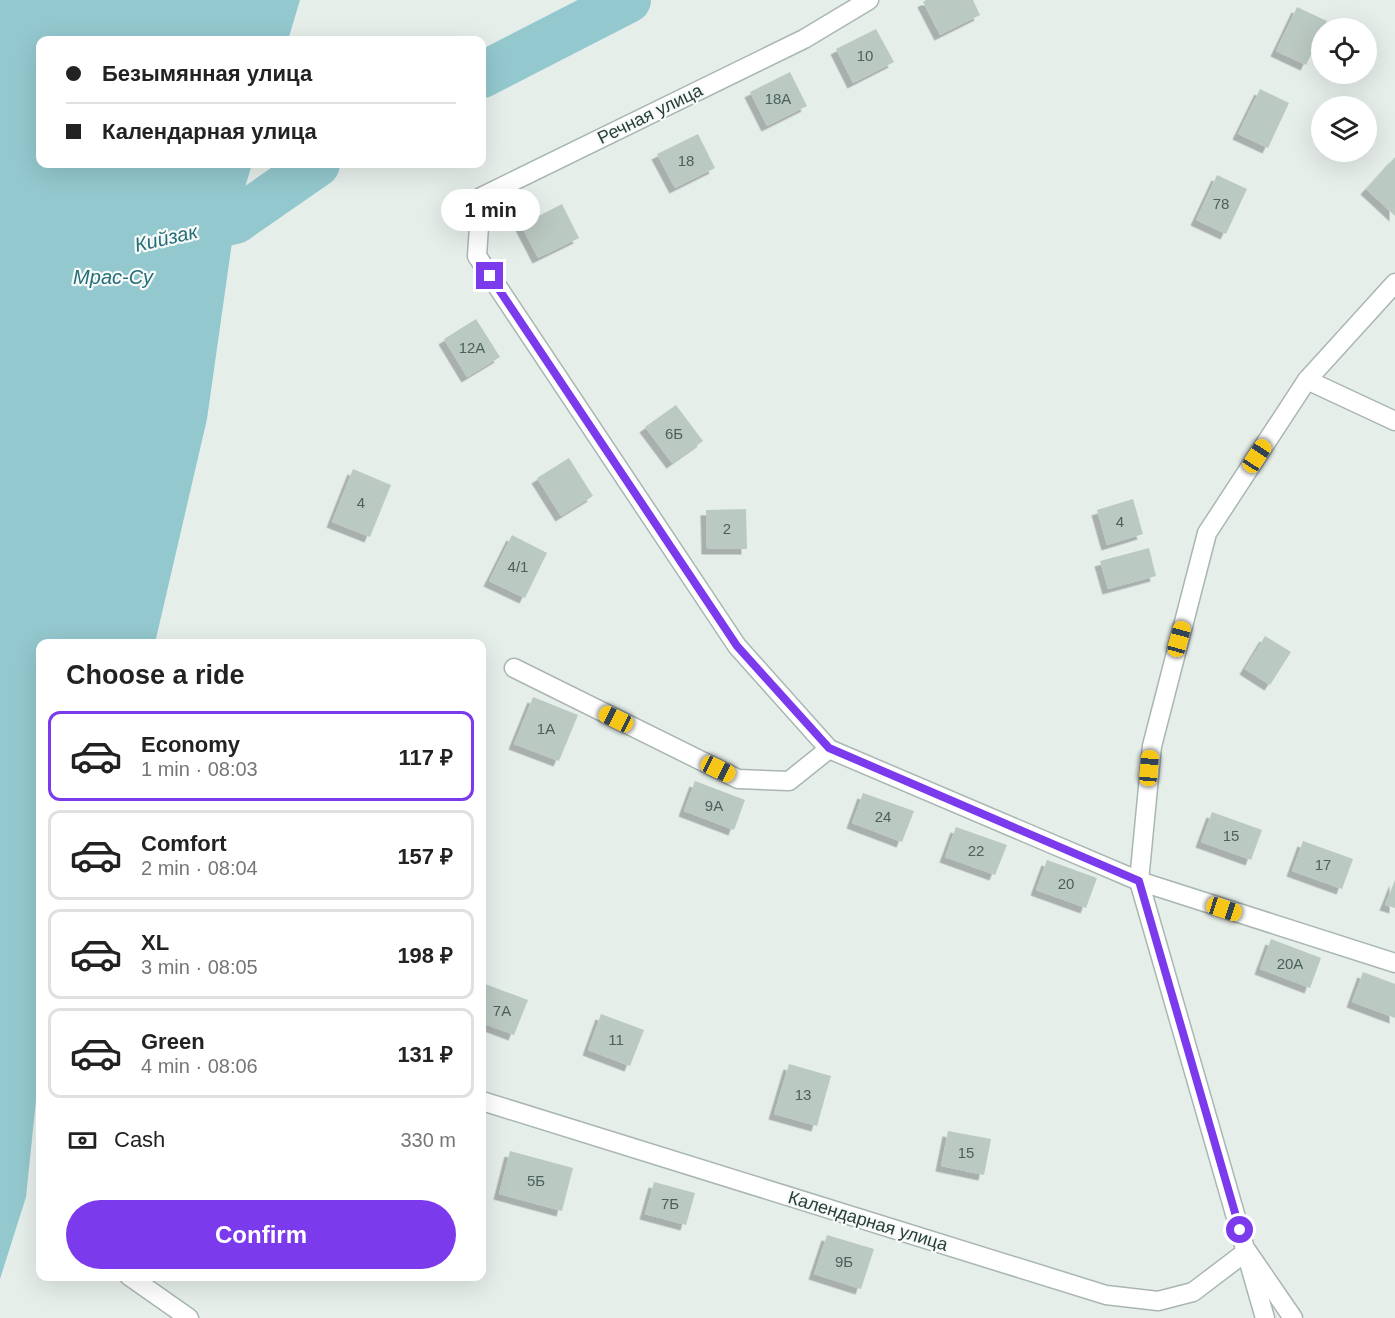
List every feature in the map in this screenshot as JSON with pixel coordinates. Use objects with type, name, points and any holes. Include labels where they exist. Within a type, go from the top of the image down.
[{"type":"street","name":"Речная улица","points":[[829,748],[737,646],[477,256],[481,197],[804,39],[869,0]]},
{"type":"street","points":[[1265,1318],[1139,881],[1152,746],[1207,533],[1307,380],[1395,283]]},
{"type":"street","points":[[1307,380],[1395,421]]},
{"type":"street","points":[[514,668],[738,779],[789,781],[829,748],[1139,881],[1395,963]]},
{"type":"street","name":"Календарная улица","points":[[486,1102],[1106,1295],[1158,1301],[1193,1292],[1247,1251]]},
{"type":"street","points":[[1247,1251],[1293,1318]]},
{"type":"street","points":[[136,1281],[189,1318]]},
{"type":"water","name":"Мрас-Су","points":[[0,0],[300,0],[289,36],[36,36],[36,168],[251,168],[235,221],[207,419],[156,639],[36,639],[36,1101],[26,1197],[0,1279]]},
{"type":"building","points":[[926,0],[973,0],[980,15],[940,35],[923,2]]},
{"type":"building","points":[[1297,7],[1321,18],[1311,18],[1311,55],[1306,65],[1276,51]]},
{"type":"building","points":[[876,29],[894,62],[853,83],[836,49]]},
{"type":"building","points":[[790,72],[807,106],[767,126],[750,92]]},
{"type":"building","points":[[1260,89],[1289,103],[1268,148],[1238,134]]},
{"type":"building","points":[[698,134],[715,168],[675,188],[657,154]]},
{"type":"building","points":[[1395,157],[1395,216],[1366,189]]},
{"type":"building","points":[[1217,175],[1247,189],[1226,234],[1196,220]]},
{"type":"building","points":[[562,204],[579,238],[538,258],[521,225]]},
{"type":"building","points":[[476,319],[500,357],[467,377],[444,339]]},
{"type":"building","points":[[676,405],[703,441],[672,463],[645,427]]},
{"type":"building","points":[[569,458],[593,496],[561,516],[537,478]]},
{"type":"building","points":[[353,469],[391,485],[370,537],[332,522]]},
{"type":"building","points":[[1133,499],[1143,534],[1107,545],[1097,510]]},
{"type":"building","points":[[746,509],[747,549],[707,549],[706,510]]},
{"type":"building","points":[[512,535],[547,553],[525,598],[489,581]]},
{"type":"building","points":[[1149,548],[1156,576],[1108,589],[1100,561]]},
{"type":"building","points":[[1265,636],[1291,652],[1270,685],[1245,669]]},
{"type":"building","points":[[533,697],[578,715],[559,761],[514,744]]},
{"type":"building","points":[[695,781],[745,800],[734,830],[684,811]]},
{"type":"building","points":[[863,793],[914,811],[902,842],[852,823]]},
{"type":"building","points":[[1212,812],[1262,830],[1251,860],[1201,842]]},
{"type":"building","points":[[956,827],[1007,845],[995,875],[945,857]]},
{"type":"building","points":[[1303,841],[1353,859],[1342,889],[1292,871]]},
{"type":"building","points":[[1047,860],[1097,878],[1086,908],[1036,890]]},
{"type":"building","points":[[1395,880],[1395,908],[1385,905]]},
{"type":"building","points":[[1271,939],[1321,958],[1310,988],[1260,969]]},
{"type":"building","points":[[1363,972],[1395,984],[1395,1018],[1352,1002]]},
{"type":"building","points":[[486,984],[528,1000],[514,1035],[486,1024]]},
{"type":"building","points":[[601,1014],[644,1030],[630,1066],[588,1050]]},
{"type":"building","points":[[789,1064],[831,1076],[817,1126],[774,1114]]},
{"type":"building","points":[[948,1131],[991,1139],[984,1175],[941,1166]]},
{"type":"building","points":[[510,1151],[573,1168],[562,1211],[499,1194]]},
{"type":"building","points":[[654,1182],[695,1193],[686,1225],[645,1214]]},
{"type":"building","points":[[827,1235],[874,1249],[861,1289],[814,1274]]},
{"type":"waterway","name":"Кийзак","points":[[486,73],[628,0]]},
{"type":"waterway","name":"Кийзак","points":[[173,236],[235,221],[311,168]]},
{"type":"route","points":[[490,276],[737,646],[829,748],[1139,881],[1240,1230]]}]
